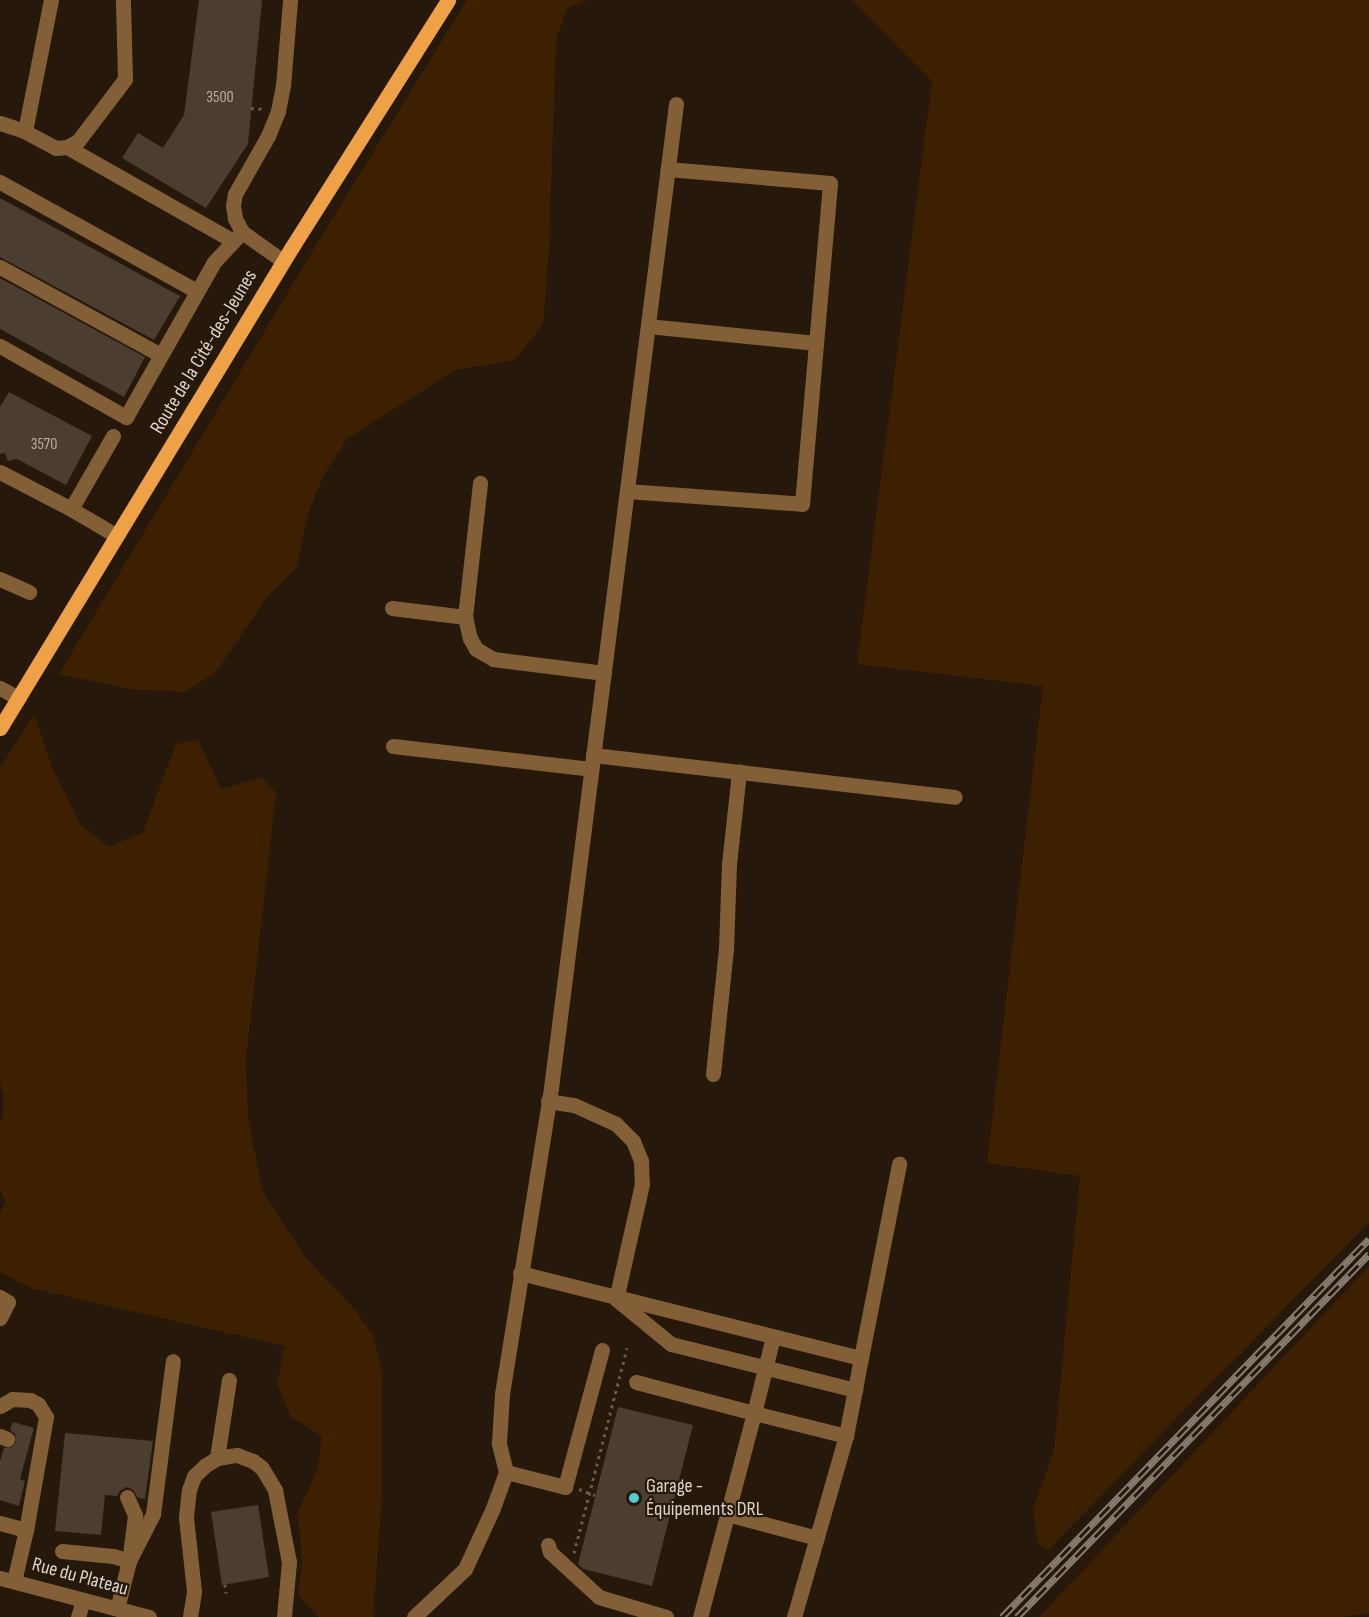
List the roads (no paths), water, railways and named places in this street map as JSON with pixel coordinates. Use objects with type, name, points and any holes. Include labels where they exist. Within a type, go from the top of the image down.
[{"type":"main road","name":"Route de la Cité-des-Jeunes","points":[[0,728],[283,261],[448,0]]},
{"type":"street","points":[[25,131],[51,0]]},
{"type":"street","points":[[0,123],[25,131],[56,148],[68,147],[78,141],[125,80],[123,0]]},
{"type":"street","points":[[0,346],[126,417],[214,262],[237,236],[233,206],[235,194],[268,136],[278,111],[283,87],[290,0]]},
{"type":"street","points":[[414,1617],[459,1576],[478,1543],[506,1472],[499,1443],[498,1421],[548,1101],[676,104]]},
{"type":"street","points":[[68,147],[283,261]]},
{"type":"street","points":[[627,491],[802,504],[830,183],[668,169]]},
{"type":"street","points":[[0,182],[197,291]]},
{"type":"street","points":[[0,267],[161,355]]},
{"type":"street","points":[[648,326],[816,343]]},
{"type":"street","points":[[71,509],[113,436]]},
{"type":"street","points":[[0,472],[117,536]]},
{"type":"street","points":[[480,483],[465,617],[470,638],[476,649],[493,659],[604,673]]},
{"type":"street","points":[[0,579],[29,592]]},
{"type":"street","points":[[392,608],[465,617]]},
{"type":"street","points":[[0,688],[18,698]]},
{"type":"street","points":[[393,746],[739,772],[955,797]]},
{"type":"street","points":[[713,1074],[726,949],[729,864],[739,772]]},
{"type":"street","points":[[548,1101],[574,1105],[616,1124],[633,1141],[641,1161],[642,1184],[616,1299]]},
{"type":"street","points":[[794,1617],[846,1436],[899,1164]]},
{"type":"street","points":[[520,1273],[616,1299],[861,1358]]},
{"type":"street","points":[[0,1297],[8,1302],[0,1318]]},
{"type":"street","points":[[616,1299],[671,1344],[855,1390]]},
{"type":"street","points":[[700,1617],[772,1337]]},
{"type":"street","points":[[506,1472],[565,1486],[602,1350]]},
{"type":"street","points":[[129,1561],[153,1514],[173,1361]]},
{"type":"street","points":[[217,1458],[229,1380]]},
{"type":"street","points":[[636,1382],[846,1436]]},
{"type":"street","points":[[0,1406],[12,1399],[30,1400],[38,1404],[46,1417],[26,1530],[7,1579]]},
{"type":"street","points":[[190,1617],[194,1590],[186,1503],[194,1476],[217,1458],[237,1455],[253,1461],[267,1475],[275,1490],[289,1562],[284,1617]]},
{"type":"street","points":[[117,1609],[129,1561],[135,1515],[127,1497]]},
{"type":"street","points":[[727,1514],[817,1538]]},
{"type":"street","points":[[0,1523],[26,1530]]},
{"type":"street","points":[[548,1545],[550,1552],[599,1597],[666,1617]]},
{"type":"street","points":[[62,1551],[113,1556],[129,1561]]},
{"type":"street","name":"Rue du Plateau","points":[[7,1579],[91,1607],[117,1609],[148,1617]]},
{"type":"street","points":[[78,1617],[91,1607]]},
{"type":"railway","points":[[1002,1617],[1369,1239]]},
{"type":"railway","points":[[1017,1617],[1369,1254]]},
{"type":"place","name":"Garage - Équipements DRL","points":[[634,1498]]}]
